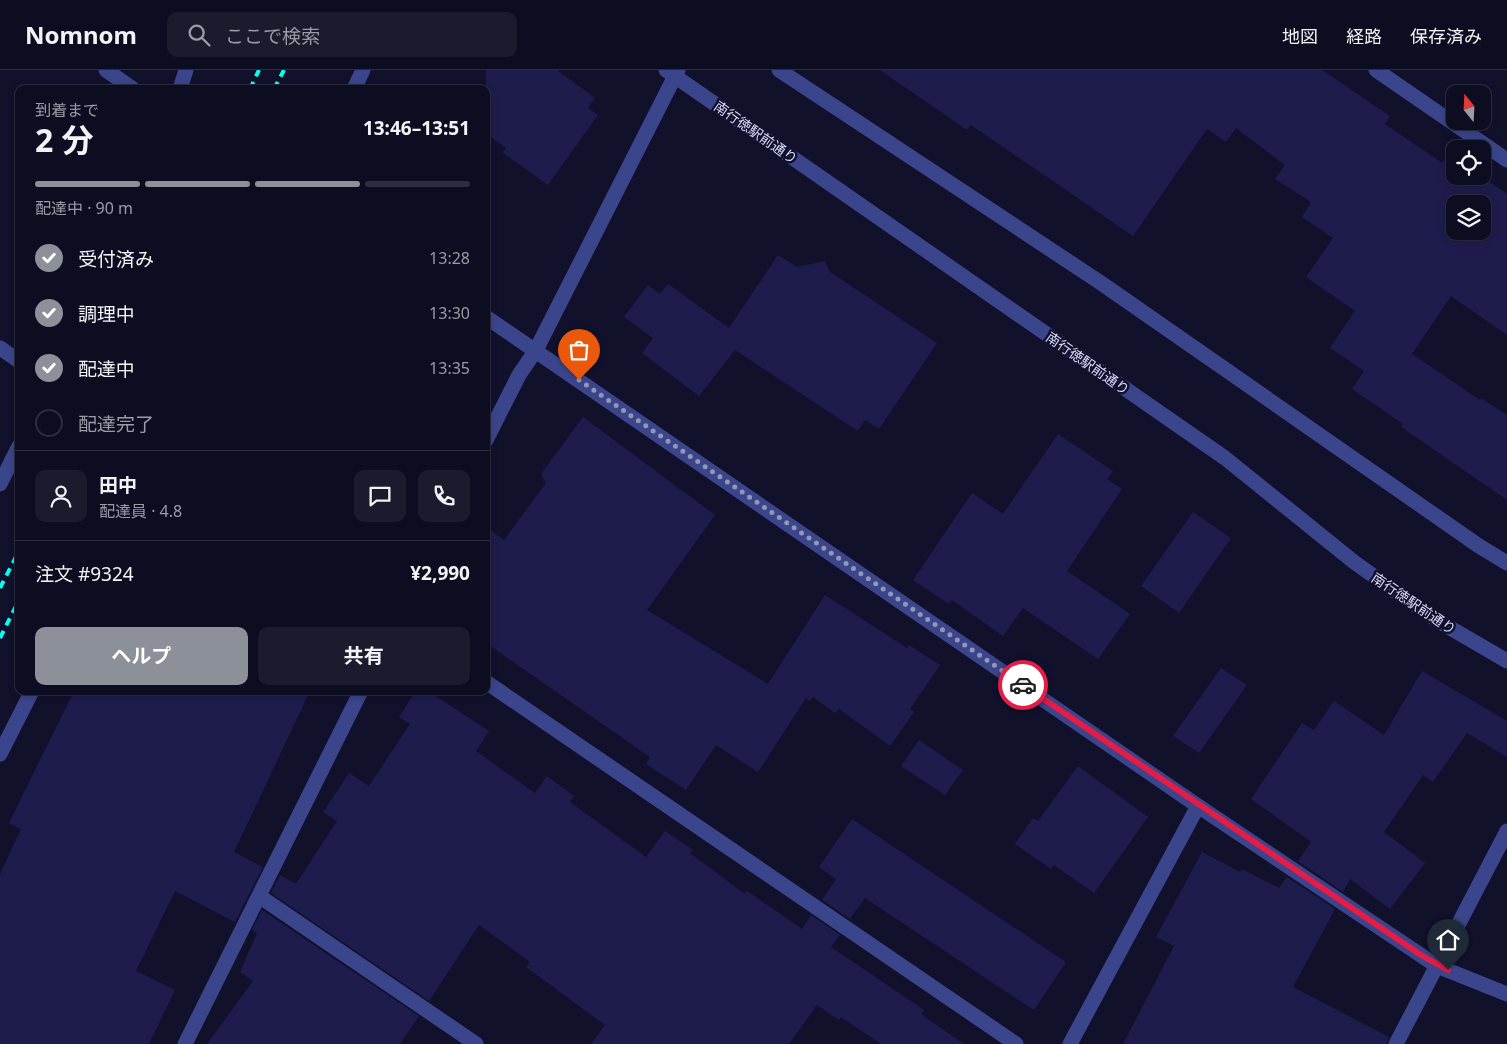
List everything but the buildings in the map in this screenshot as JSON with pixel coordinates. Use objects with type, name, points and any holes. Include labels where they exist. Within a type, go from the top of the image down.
[{"type":"street","points":[[106,70],[127,85]]},
{"type":"street","points":[[181,85],[186,70]]},
{"type":"street","points":[[356,85],[363,70]]},
{"type":"street","points":[[779,70],[1101,283],[1479,546],[1507,563]]},
{"type":"street","points":[[1376,70],[1507,160]]},
{"type":"street","points":[[490,432],[519,374],[536,350],[673,72]]},
{"type":"street","name":"南行徳駅前通り","points":[[673,72],[1225,458],[1354,562],[1396,592],[1440,622],[1507,661]]},
{"type":"street","points":[[490,320],[1198,806],[1437,966],[1507,994]]},
{"type":"street","points":[[0,348],[15,357]]},
{"type":"street","points":[[0,484],[15,454]]},
{"type":"street","points":[[490,685],[1016,1044]]},
{"type":"street","points":[[0,754],[30,695]]},
{"type":"street","points":[[186,1044],[359,695]]},
{"type":"street","points":[[1070,1044],[1198,806]]},
{"type":"street","points":[[1396,1044],[1507,832]]},
{"type":"street","points":[[259,896],[476,1044]]},
{"type":"railway","points":[[252,85],[259,70]]},
{"type":"railway","points":[[276,85],[284,70]]},
{"type":"railway","points":[[0,588],[15,559]]},
{"type":"railway","points":[[0,638],[15,608]]},
{"type":"way so far","points":[[579,380],[1023,685]]},
{"type":"route","points":[[1023,685],[1198,806],[1437,966],[1448,970]]}]
